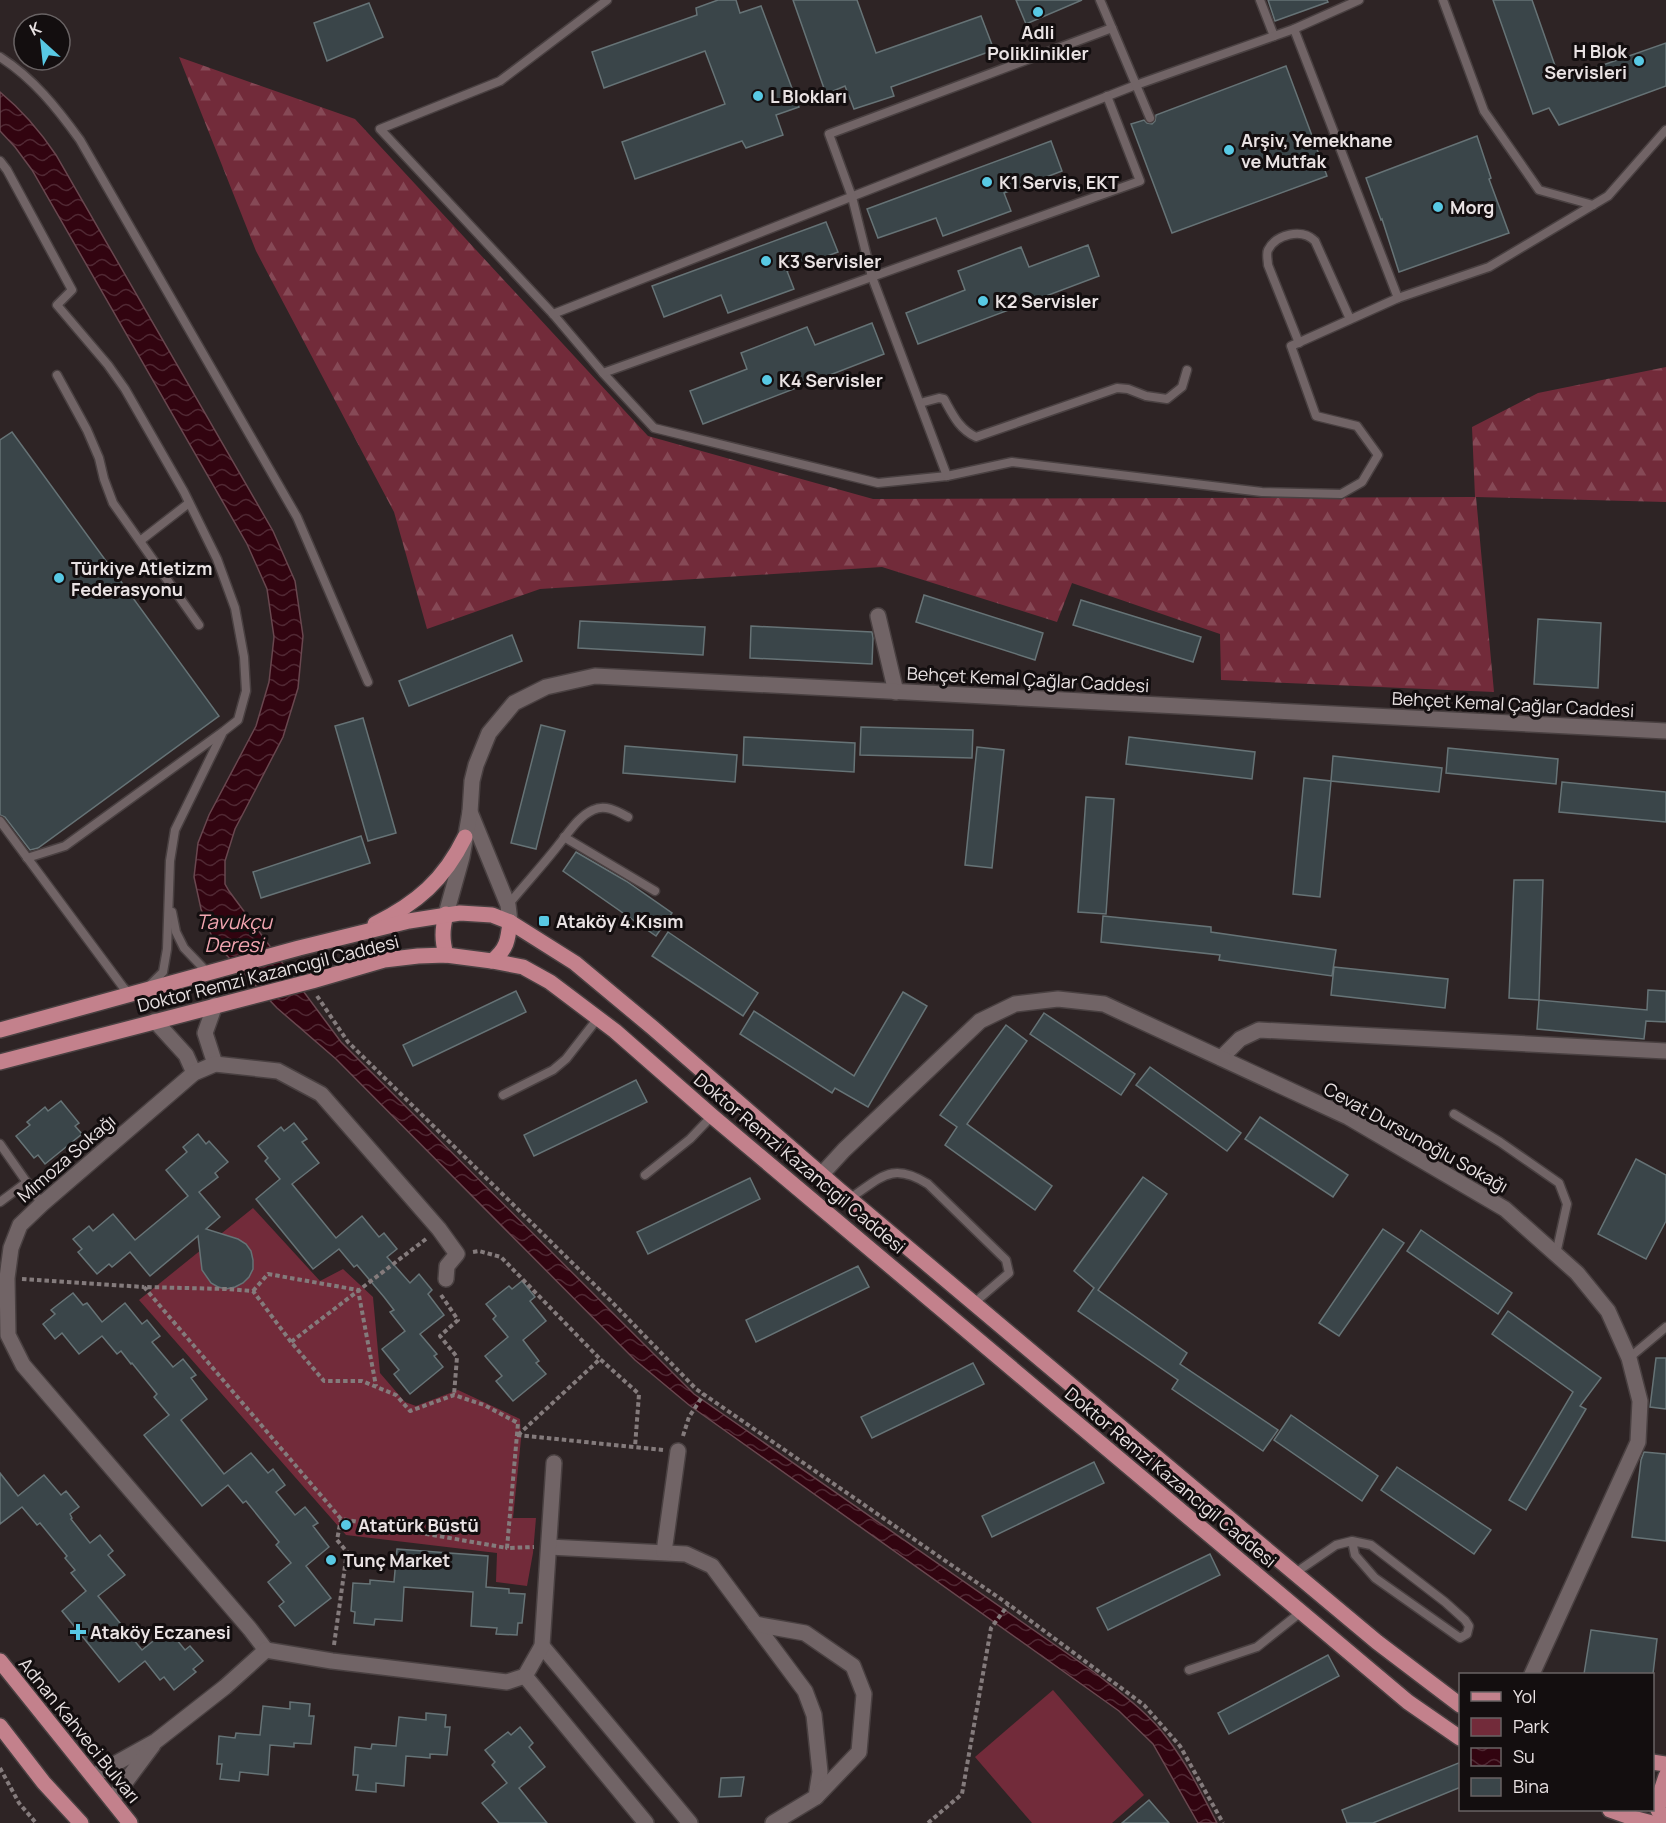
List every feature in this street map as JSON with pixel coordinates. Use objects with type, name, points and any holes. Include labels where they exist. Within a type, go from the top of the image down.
[{"type":"main road","points":[[351,936],[389,917],[432,886],[456,856],[465,837]]},
{"type":"main road","name":"Doktor Remzi Kazancıgil Caddesi","points":[[0,1030],[299,948],[409,921],[460,913],[492,915],[510,922],[575,963],[849,1199],[1295,1574],[1377,1642],[1459,1704]]},
{"type":"main road","points":[[446,914],[442,932],[446,956]]},
{"type":"main road","points":[[492,961],[502,952],[508,940],[510,922]]},
{"type":"main road","name":"Doktor Remzi Kazancıgil Caddesi","points":[[0,1062],[384,960],[418,956],[446,956],[523,967],[550,982],[615,1031],[712,1116],[1408,1702],[1459,1737]]},
{"type":"main road","name":"Adnan Kahveci Bulvarı","points":[[0,1661],[130,1823]]},
{"type":"main road","points":[[0,1726],[44,1783],[81,1823]]},
{"type":"main road","points":[[1666,1776],[1658,1810],[1666,1821]]},
{"type":"main road","points":[[1615,1811],[1652,1823]]},
{"type":"street","points":[[878,616],[896,692]]},
{"type":"street","name":"Behçet Kemal Çağlar Caddesi","points":[[446,914],[462,857],[474,773],[489,733],[514,703],[546,687],[595,676],[1666,731]]},
{"type":"street","points":[[470,812],[508,905],[510,922]]},
{"type":"street","name":"Cevat Dursunoğlu Sokağı","points":[[822,1174],[844,1150],[980,1021],[1015,1004],[1058,999],[1104,1004],[1221,1058],[1358,1123],[1505,1209],[1577,1273],[1608,1311],[1629,1358],[1640,1401],[1638,1442],[1532,1673]]},
{"type":"street","points":[[215,1005],[205,1033],[215,1064]]},
{"type":"street","points":[[155,1021],[186,1055],[194,1073]]},
{"type":"street","points":[[1221,1058],[1240,1039],[1259,1030],[1666,1051]]},
{"type":"street","name":"Mimoza Sokağı","points":[[266,1650],[23,1365],[8,1335],[7,1278],[11,1248],[20,1225],[194,1073],[215,1064],[278,1071],[321,1094],[439,1229],[457,1254],[446,1272]]},
{"type":"street","points":[[664,1552],[678,1451]]},
{"type":"street","points":[[93,1776],[156,1742],[225,1687],[266,1650],[332,1661],[507,1682],[525,1676],[542,1646],[554,1463]]},
{"type":"street","points":[[549,1547],[686,1554],[712,1566],[805,1691],[814,1715],[820,1772],[816,1797]]},
{"type":"street","points":[[755,1624],[805,1633],[853,1666],[864,1694],[859,1752],[816,1797],[773,1823]]},
{"type":"street","points":[[542,1646],[690,1823]]},
{"type":"street","points":[[525,1676],[645,1823]]},
{"type":"street","points":[[112,1800],[156,1742]]},
{"type":"lane","points":[[607,0],[500,81],[380,129],[553,314],[654,428],[878,483],[947,476],[1012,462],[1262,492],[1341,494],[1362,482],[1378,455],[1357,426],[1316,416],[1291,346],[1398,298],[1489,267],[1608,196],[1666,130]]},
{"type":"lane","points":[[1100,0],[1149,118]]},
{"type":"lane","points":[[1260,0],[1274,36]]},
{"type":"lane","points":[[553,314],[1107,96],[1294,29],[1359,0]]},
{"type":"lane","points":[[1443,0],[1484,111],[1539,190],[1593,205]]},
{"type":"lane","points":[[947,476],[872,277],[852,197],[830,134],[1112,28]]},
{"type":"lane","points":[[1294,29],[1398,298]]},
{"type":"lane","points":[[0,57],[35,84],[80,140],[297,517],[368,682]]},
{"type":"lane","points":[[603,373],[1140,181],[1107,96]]},
{"type":"lane","points":[[0,161],[72,290],[57,305],[108,365],[125,389],[189,503],[217,559],[235,608],[244,657],[246,691],[238,720],[224,731],[65,846],[27,858]]},
{"type":"lane","points":[[1299,343],[1268,265],[1267,256],[1268,250],[1273,245],[1288,235],[1296,232],[1309,235],[1315,241],[1350,320]]},
{"type":"lane","points":[[920,403],[939,398],[944,399],[960,426],[966,433],[976,437],[1117,388],[1167,399],[1182,387],[1186,370]]},
{"type":"lane","points":[[57,375],[87,430],[99,458],[113,503],[199,625]]},
{"type":"lane","points":[[140,541],[189,503]]},
{"type":"lane","points":[[0,821],[123,987],[136,993],[154,982],[163,972],[167,949],[170,861],[175,830],[224,731]]},
{"type":"lane","points":[[508,905],[584,815],[594,809],[603,808],[615,809],[628,817]]},
{"type":"lane","points":[[564,837],[655,891]]},
{"type":"lane","points":[[169,903],[176,932],[184,948],[214,971]]},
{"type":"lane","points":[[503,1095],[553,1070],[566,1059],[598,1018]]},
{"type":"lane","points":[[1454,1114],[1500,1142],[1558,1183],[1568,1204],[1556,1254]]},
{"type":"lane","points":[[645,1175],[690,1139],[712,1116]]},
{"type":"lane","points":[[0,1144],[42,1204]]},
{"type":"lane","points":[[849,1199],[884,1176],[893,1173],[903,1172],[913,1175],[928,1184],[1006,1260],[1009,1273],[974,1303]]},
{"type":"lane","points":[[0,1202],[27,1182]]},
{"type":"lane","points":[[1629,1358],[1666,1327]]},
{"type":"lane","points":[[1295,1574],[1336,1545],[1352,1541],[1371,1545],[1465,1620],[1469,1626],[1467,1634],[1460,1638],[1376,1578],[1355,1555],[1352,1541]]},
{"type":"lane","points":[[1189,1670],[1257,1647],[1301,1612]]},
{"type":"path","points":[[315,980],[317,998],[348,1042],[610,1300],[696,1389],[1008,1605],[1144,1705],[1180,1746],[1223,1823]]},
{"type":"path","points":[[291,1342],[439,1229]]},
{"type":"path","points":[[479,1251],[501,1257],[600,1359],[639,1394],[635,1447]]},
{"type":"path","points":[[446,1272],[433,1276],[440,1294],[458,1320],[440,1336],[457,1357],[454,1395]]},
{"type":"path","points":[[253,1292],[268,1274],[358,1290]]},
{"type":"path","points":[[7,1278],[253,1292],[324,1381],[362,1381],[396,1395],[410,1411],[454,1395],[484,1406],[518,1423],[507,1548]]},
{"type":"path","points":[[144,1287],[341,1519],[507,1548],[549,1547]]},
{"type":"path","points":[[358,1290],[376,1387]]},
{"type":"path","points":[[517,1435],[600,1359]]},
{"type":"path","points":[[517,1435],[678,1451],[690,1415],[704,1395]]},
{"type":"path","points":[[332,1661],[347,1552],[338,1540],[341,1519]]},
{"type":"path","points":[[928,1823],[962,1794],[991,1628],[1008,1605]]},
{"type":"path","points":[[0,1768],[20,1803],[36,1823]]},
{"type":"green space","points":[[179,57],[355,119],[648,436],[873,499],[1475,497],[1472,427],[1538,393],[1666,367],[1666,502],[1476,497],[1494,692],[1221,680],[1220,634],[1072,583],[1057,622],[882,567],[540,589],[427,629],[394,512],[256,251]]},
{"type":"green space","points":[[253,1208],[320,1281],[343,1269],[373,1297],[380,1373],[405,1402],[416,1406],[458,1390],[520,1419],[521,1439],[513,1518],[536,1518],[527,1586],[496,1582],[497,1553],[346,1535],[139,1300]]},
{"type":"green space","points":[[1053,1690],[1144,1795],[1112,1823],[1032,1823],[975,1757]]},
{"type":"water","name":"Tavukçu Deresi","points":[[0,92],[30,121],[56,155],[273,531],[295,581],[303,636],[298,688],[283,737],[235,829],[225,861],[225,884],[229,891],[341,1042],[694,1394],[1094,1672],[1123,1695],[1142,1711],[1167,1738],[1188,1769],[1217,1823],[1198,1823],[1153,1744],[1119,1711],[689,1405],[635,1360],[336,1059],[277,1008],[214,942],[201,909],[194,877],[198,843],[209,815],[256,726],[269,682],[274,637],[267,589],[247,544],[32,170],[0,131]]},
{"type":"building","name":"L Blokları","points":[[718,0],[736,0],[740,13],[761,6],[799,107],[776,115],[783,135],[746,148],[742,141],[635,179],[622,142],[725,104],[705,51],[604,88],[592,52],[697,15],[696,8]]},
{"type":"building","points":[[793,0],[857,0],[876,53],[981,16],[994,50],[891,87],[894,96],[854,109],[845,86],[826,94]]},
{"type":"building","name":"Adli Poliklinikler","points":[[1016,0],[1082,0],[1026,24]]},
{"type":"building","points":[[1268,0],[1327,0],[1328,2],[1275,21]]},
{"type":"building","name":"H Blok Servisleri","points":[[1493,0],[1532,0],[1560,80],[1666,43],[1666,86],[1559,125],[1549,108],[1533,114]]},
{"type":"building","points":[[369,3],[383,37],[327,61],[314,23]]},
{"type":"building","name":"Arşiv, Yemekhane ve Mutfak","points":[[1286,66],[1327,176],[1172,233],[1131,124],[1144,120],[1152,124],[1156,115]]},
{"type":"building","name":"Morg","points":[[1477,136],[1491,178],[1489,179],[1509,233],[1399,272],[1366,178]]},
{"type":"building","name":"K1 Servis, EKT","points":[[1051,141],[1062,171],[1004,193],[1011,211],[943,236],[936,218],[878,238],[867,209]]},
{"type":"building","name":"K3 Servisler","points":[[826,222],[838,252],[787,271],[794,289],[728,313],[721,295],[664,317],[652,286]]},
{"type":"building","name":"K2 Servisler","points":[[1088,245],[1099,276],[918,344],[906,313],[965,290],[958,271],[1021,247],[1029,267]]},
{"type":"building","name":"K4 Servisler","points":[[872,323],[884,354],[703,424],[690,391],[747,369],[741,353],[807,327],[815,345]]},
{"type":"building","name":"Türkiye Atletizm Federasyonu","points":[[12,432],[219,716],[38,848],[30,850],[5,817],[0,815],[0,440]]},
{"type":"building","points":[[924,595],[1043,633],[1035,660],[916,622]]},
{"type":"building","points":[[1081,600],[1201,637],[1193,662],[1073,625]]},
{"type":"building","points":[[1538,619],[1601,623],[1598,688],[1534,684]]},
{"type":"building","points":[[580,621],[705,627],[703,655],[578,648]]},
{"type":"building","points":[[751,626],[872,632],[872,664],[750,658]]},
{"type":"building","points":[[512,635],[522,661],[409,706],[399,681]]},
{"type":"building","points":[[363,718],[396,833],[368,841],[335,726]]},
{"type":"building","points":[[541,725],[565,731],[536,849],[511,843]]},
{"type":"building","points":[[861,727],[973,730],[972,758],[860,755]]},
{"type":"building","points":[[744,737],[855,743],[854,772],[743,765]]},
{"type":"building","points":[[1129,737],[1255,752],[1252,779],[1126,764]]},
{"type":"building","points":[[625,746],[737,755],[735,782],[623,773]]},
{"type":"building","points":[[977,747],[1004,750],[992,868],[965,865]]},
{"type":"building","points":[[1448,748],[1558,759],[1556,784],[1446,773]]},
{"type":"building","points":[[1333,756],[1442,768],[1439,792],[1331,781]]},
{"type":"building","points":[[1304,778],[1331,781],[1320,897],[1293,894]]},
{"type":"building","points":[[1562,782],[1666,792],[1666,822],[1559,812]]},
{"type":"building","points":[[1086,797],[1114,799],[1106,914],[1078,912]]},
{"type":"building","points":[[361,836],[370,863],[261,898],[253,872]]},
{"type":"building","points":[[576,852],[626,881],[672,913],[656,936],[563,871]]},
{"type":"building","points":[[1514,880],[1543,880],[1539,1000],[1509,998]]},
{"type":"building","points":[[1103,916],[1211,927],[1211,932],[1336,950],[1332,976],[1219,960],[1220,955],[1101,942]]},
{"type":"building","points":[[668,932],[758,993],[743,1016],[652,956]]},
{"type":"building","points":[[1334,967],[1448,979],[1445,1008],[1331,995]]},
{"type":"building","points":[[1648,990],[1666,991],[1666,1022],[1646,1021],[1644,1039],[1537,1029],[1539,1000],[1647,1010]]},
{"type":"building","points":[[516,991],[526,1012],[413,1066],[403,1045]]},
{"type":"building","points":[[903,992],[927,1006],[868,1107],[835,1088],[832,1093],[740,1034],[754,1011],[854,1076]]},
{"type":"building","points":[[1044,1013],[1135,1074],[1121,1095],[1030,1034]]},
{"type":"building","points":[[1006,1025],[1027,1041],[967,1124],[1052,1186],[1035,1210],[945,1145],[957,1127],[940,1115]]},
{"type":"building","points":[[1150,1067],[1241,1133],[1227,1151],[1136,1085]]},
{"type":"building","points":[[636,1080],[647,1102],[534,1156],[524,1135]]},
{"type":"building","points":[[61,1101],[79,1123],[75,1126],[82,1134],[45,1164],[38,1155],[34,1158],[16,1136],[30,1125],[27,1122],[45,1107],[48,1111]]},
{"type":"building","points":[[1260,1117],[1348,1175],[1333,1197],[1245,1139]]},
{"type":"building","points":[[294,1123],[307,1139],[302,1142],[319,1163],[292,1184],[336,1238],[362,1216],[379,1237],[384,1233],[397,1249],[387,1257],[410,1283],[419,1274],[432,1290],[428,1294],[444,1315],[420,1334],[437,1354],[434,1356],[443,1367],[410,1394],[394,1374],[399,1370],[382,1349],[405,1331],[390,1312],[394,1310],[384,1297],[357,1265],[354,1267],[339,1249],[313,1269],[256,1199],[280,1179],[265,1161],[268,1158],[258,1146],[281,1127],[284,1131]]},
{"type":"building","points":[[198,1134],[206,1144],[209,1141],[228,1162],[215,1173],[218,1177],[199,1192],[220,1217],[206,1229],[238,1239],[246,1244],[253,1260],[253,1269],[249,1277],[243,1283],[226,1289],[211,1283],[202,1270],[198,1236],[150,1276],[130,1252],[112,1267],[109,1264],[97,1274],[78,1252],[82,1249],[73,1239],[89,1226],[93,1231],[113,1214],[135,1240],[188,1196],[166,1170],[187,1152],[183,1147]]},
{"type":"building","points":[[1636,1159],[1666,1175],[1666,1221],[1646,1259],[1598,1234]]},
{"type":"building","points":[[1143,1177],[1167,1194],[1098,1290],[1187,1353],[1180,1364],[1278,1430],[1263,1451],[1172,1389],[1178,1380],[1078,1311],[1094,1288],[1074,1271]]},
{"type":"building","points":[[750,1178],[760,1199],[648,1254],[637,1232]]},
{"type":"building","points":[[1383,1229],[1404,1243],[1339,1336],[1319,1323]]},
{"type":"building","points":[[1421,1230],[1512,1293],[1498,1314],[1407,1251]]},
{"type":"building","points":[[858,1266],[869,1287],[756,1342],[746,1320]]},
{"type":"building","points":[[522,1281],[535,1297],[530,1301],[546,1321],[523,1340],[539,1361],[536,1363],[546,1374],[513,1401],[496,1381],[502,1376],[485,1356],[508,1337],[493,1319],[496,1316],[486,1304],[509,1286],[512,1289]]},
{"type":"building","points":[[73,1293],[83,1305],[87,1303],[102,1322],[125,1303],[142,1324],[147,1320],[160,1336],[152,1342],[173,1367],[183,1359],[196,1375],[191,1378],[207,1399],[181,1420],[224,1474],[251,1453],[268,1473],[273,1469],[285,1485],[276,1492],[295,1515],[305,1507],[318,1523],[313,1526],[329,1547],[306,1566],[331,1598],[295,1626],[279,1606],[284,1602],[268,1582],[291,1563],[276,1545],[279,1542],[246,1501],[243,1503],[228,1485],[202,1506],[144,1435],[169,1415],[154,1397],[157,1394],[132,1363],[121,1351],[117,1354],[102,1336],[79,1354],[62,1333],[55,1339],[43,1324],[55,1314],[51,1310]]},
{"type":"building","points":[[1508,1311],[1601,1378],[1580,1406],[1586,1409],[1526,1510],[1509,1500],[1573,1392],[1492,1334]]},
{"type":"building","points":[[1656,1358],[1666,1358],[1666,1409],[1650,1407]]},
{"type":"building","points":[[973,1363],[984,1384],[872,1438],[861,1417]]},
{"type":"building","points":[[1291,1415],[1378,1476],[1362,1501],[1274,1440]]},
{"type":"building","points":[[1644,1452],[1666,1454],[1666,1541],[1632,1537],[1641,1460]]},
{"type":"building","points":[[1094,1462],[1104,1483],[992,1537],[982,1516]]},
{"type":"building","points":[[1397,1467],[1491,1530],[1474,1554],[1381,1490]]},
{"type":"building","points":[[0,1473],[18,1496],[44,1475],[61,1495],[66,1491],[79,1507],[70,1514],[71,1519],[90,1543],[100,1535],[113,1551],[108,1555],[125,1575],[98,1596],[142,1650],[168,1629],[185,1650],[190,1646],[203,1661],[193,1669],[196,1672],[174,1690],[164,1677],[160,1680],[145,1661],[119,1682],[62,1611],[86,1591],[71,1573],[75,1570],[65,1558],[67,1556],[40,1523],[37,1525],[22,1507],[0,1524]]},
{"type":"building","points":[[397,1549],[488,1556],[486,1587],[509,1589],[509,1593],[525,1594],[522,1623],[518,1623],[517,1635],[496,1634],[497,1628],[471,1626],[473,1592],[404,1587],[402,1621],[375,1619],[374,1625],[354,1623],[355,1612],[351,1611],[353,1583],[370,1584],[370,1580],[394,1582]]},
{"type":"building","points":[[1210,1554],[1220,1575],[1108,1630],[1097,1608]]},
{"type":"building","points":[[1591,1630],[1657,1639],[1653,1673],[1584,1673]]},
{"type":"building","points":[[1328,1655],[1339,1676],[1229,1734],[1218,1713]]},
{"type":"building","points":[[290,1702],[310,1704],[309,1716],[314,1716],[311,1744],[294,1743],[294,1747],[270,1745],[268,1775],[240,1772],[239,1781],[220,1779],[222,1764],[217,1764],[219,1736],[235,1738],[236,1733],[260,1735],[263,1706],[290,1709]]},
{"type":"building","points":[[426,1713],[446,1715],[445,1727],[450,1727],[447,1755],[430,1754],[430,1758],[406,1756],[404,1786],[376,1783],[376,1792],[356,1790],[358,1775],[353,1775],[355,1747],[371,1749],[372,1744],[396,1746],[399,1717],[426,1720]]},
{"type":"building","points":[[520,1727],[533,1743],[529,1747],[545,1767],[519,1788],[547,1823],[499,1823],[482,1803],[507,1783],[492,1765],[495,1762],[485,1750],[508,1732],[511,1735]]},
{"type":"building","points":[[1459,1763],[1459,1788],[1373,1823],[1347,1823],[1342,1810]]},
{"type":"building","points":[[744,1777],[741,1796],[719,1797],[721,1778]]},
{"type":"building","points":[[1149,1800],[1169,1823],[1122,1823]]},
{"type":"place","name":"Adli Poliklinikler","points":[[1038,12]]},
{"type":"place","name":"H Blok Servisleri","points":[[1639,61]]},
{"type":"place","name":"L Blokları","points":[[758,96]]},
{"type":"place","name":"Arşiv, Yemekhane ve Mutfak","points":[[1229,150]]},
{"type":"place","name":"K1 Servis, EKT","points":[[987,182]]},
{"type":"place","name":"Morg","points":[[1438,207]]},
{"type":"place","name":"K3 Servisler","points":[[766,261]]},
{"type":"place","name":"K2 Servisler","points":[[983,301]]},
{"type":"place","name":"K4 Servisler","points":[[767,380]]},
{"type":"place","name":"Türkiye Atletizm Federasyonu","points":[[59,578]]},
{"type":"place","name":"Ataköy 4.Kısım","points":[[544,921]]},
{"type":"place","name":"Atatürk Büstü","points":[[346,1525]]},
{"type":"place","name":"Tunç Market","points":[[331,1560]]},
{"type":"place","name":"Ataköy Eczanesi","points":[[78,1632]]}]
